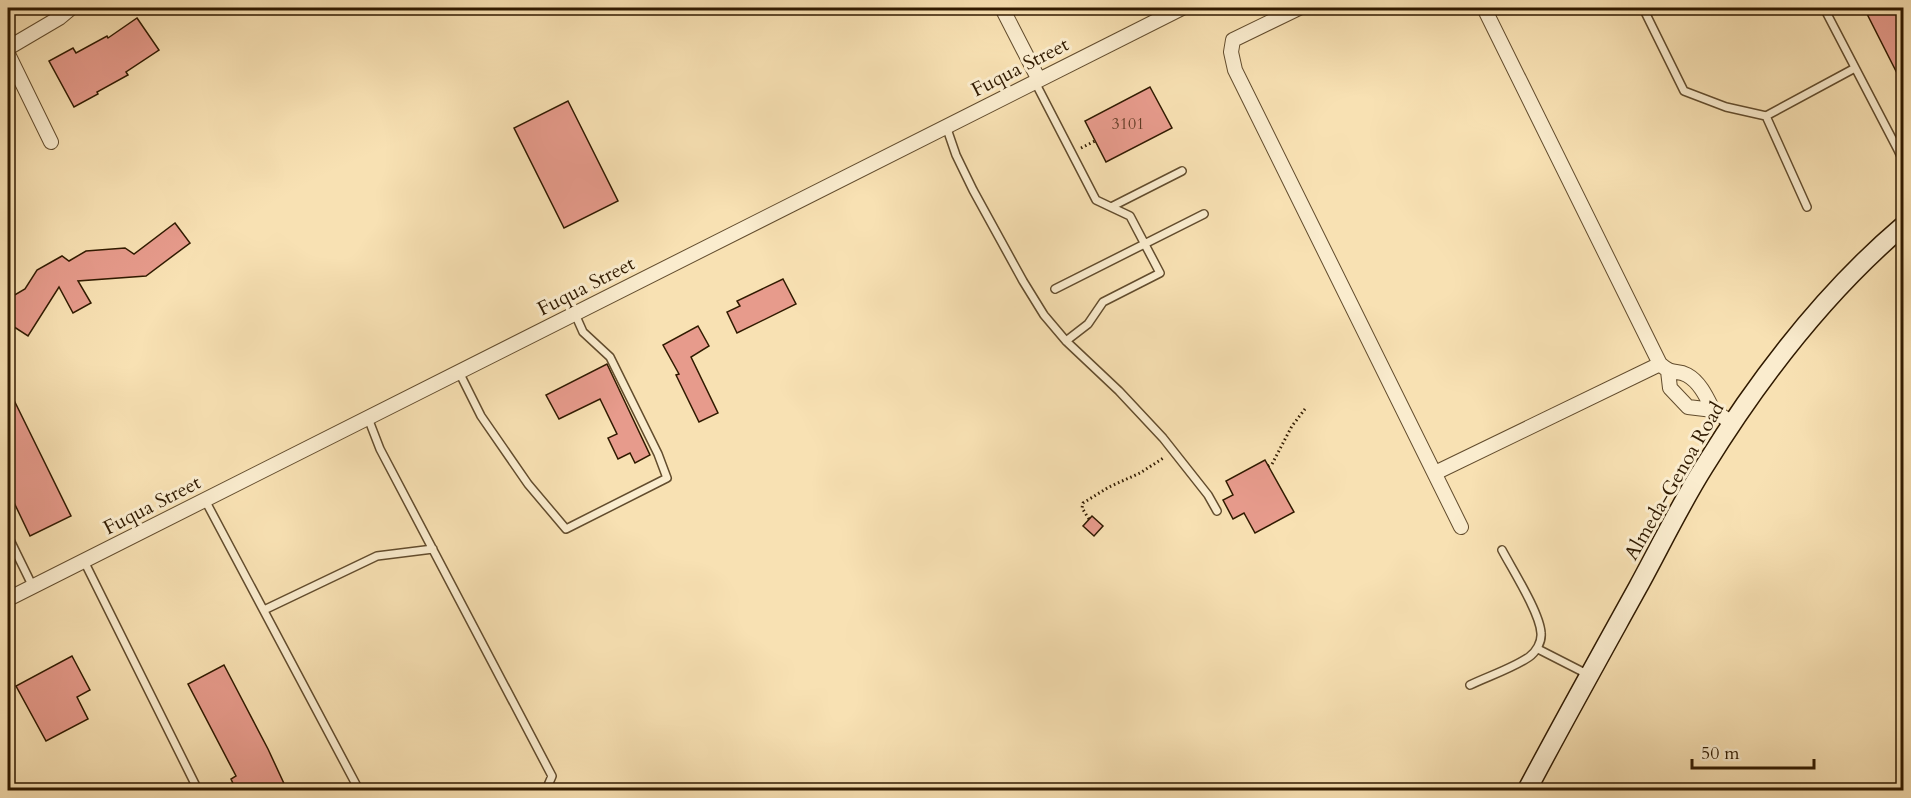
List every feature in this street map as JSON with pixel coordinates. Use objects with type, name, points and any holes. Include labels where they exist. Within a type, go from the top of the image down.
[{"type":"main road","name":"Almeda-Genoa Road","points":[[1527,790],[1703,468],[1732,423],[1781,354],[1824,304],[1863,262],[1904,225]]},
{"type":"street","points":[[8,48],[59,18],[71,8]]},
{"type":"street","points":[[1002,8],[1037,81]]},
{"type":"street","name":"Fuqua Street","points":[[8,599],[1182,8]]},
{"type":"street","points":[[1299,8],[1233,40],[1231,52],[1235,70],[1461,527]]},
{"type":"street","points":[[1484,8],[1664,368],[1670,388],[1688,407],[1713,410],[1732,423]]},
{"type":"street","points":[[8,54],[51,142]]},
{"type":"street","points":[[1435,473],[1664,368],[1686,374],[1703,390],[1713,410]]},
{"type":"lane","points":[[1643,8],[1684,91],[1726,107],[1766,116],[1855,68]]},
{"type":"lane","points":[[1824,8],[1901,148],[1904,163]]},
{"type":"lane","points":[[1037,81],[1096,200],[1131,216],[1160,273],[1103,302],[1088,324],[1066,341]]},
{"type":"lane","points":[[1766,116],[1807,207]]},
{"type":"lane","points":[[946,126],[956,155],[973,190],[1044,315],[1066,341],[1119,391],[1163,438],[1208,495],[1217,511]]},
{"type":"lane","points":[[1111,207],[1182,171]]},
{"type":"lane","points":[[1055,289],[1204,214]]},
{"type":"lane","points":[[459,372],[481,416],[528,484],[566,529],[667,478],[658,454],[610,357],[583,332],[575,314]]},
{"type":"lane","points":[[368,418],[380,449],[552,776],[546,790]]},
{"type":"lane","points":[[205,500],[359,790]]},
{"type":"lane","points":[[9,538],[33,587]]},
{"type":"lane","points":[[264,610],[377,556],[433,549]]},
{"type":"lane","points":[[1470,685],[1529,657],[1538,649],[1542,636],[1540,624],[1502,550]]},
{"type":"lane","points":[[84,561],[198,790]]},
{"type":"lane","points":[[1538,649],[1589,675]]},
{"type":"path","points":[[1071,153],[1095,141]]},
{"type":"path","points":[[1268,466],[1272,464],[1292,426],[1305,409]]},
{"type":"path","points":[[1089,519],[1082,508],[1083,503],[1109,487],[1140,474],[1158,462]]},
{"type":"building","points":[[1864,8],[1904,8],[1904,87]]},
{"type":"building","points":[[137,18],[159,50],[126,72],[128,75],[74,107],[49,61],[73,48],[76,53],[107,36],[108,38]]},
{"type":"building","points":[[1150,87],[1172,128],[1106,162],[1085,121]]},
{"type":"building","points":[[568,101],[618,201],[564,228],[514,128]]},
{"type":"building","points":[[175,223],[190,243],[146,276],[78,281],[91,303],[73,313],[59,287],[28,336],[8,323],[8,296],[13,296],[25,289],[37,270],[62,256],[69,261],[86,251],[125,248],[134,254]]},
{"type":"building","points":[[783,279],[796,304],[737,333],[727,312],[740,306],[737,301]]},
{"type":"building","points":[[698,326],[709,346],[691,357],[718,413],[699,422],[676,375],[679,374],[663,345]]},
{"type":"building","points":[[607,364],[650,455],[635,463],[630,453],[618,459],[608,438],[617,434],[600,399],[559,419],[546,395]]},
{"type":"building","points":[[8,388],[71,516],[30,536],[8,490]]},
{"type":"building","points":[[1265,460],[1294,512],[1255,533],[1244,513],[1233,519],[1223,500],[1233,495],[1226,481]]},
{"type":"building","points":[[1092,516],[1103,526],[1094,536],[1083,526]]},
{"type":"building","points":[[72,656],[90,690],[77,697],[88,719],[46,741],[16,686]]},
{"type":"building","points":[[224,665],[287,790],[236,790],[231,779],[236,776],[188,684]]}]
